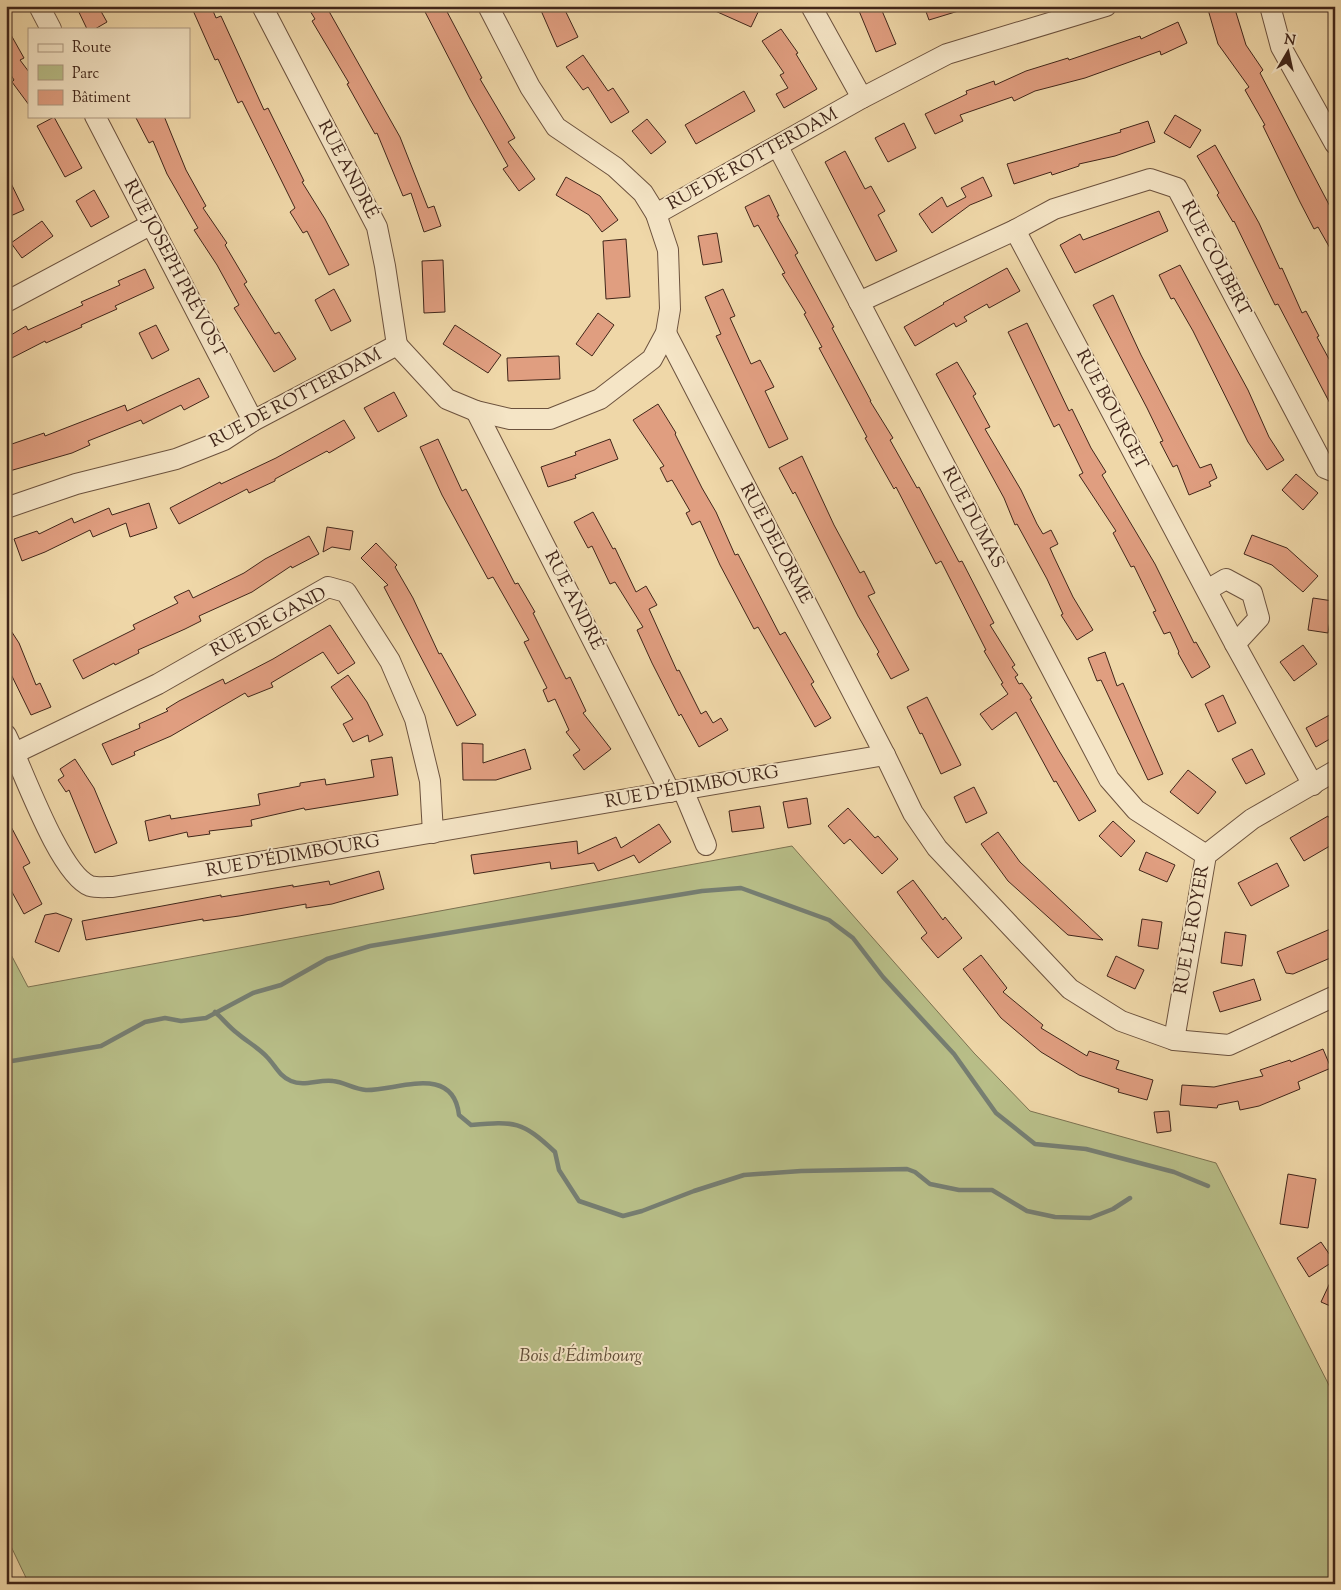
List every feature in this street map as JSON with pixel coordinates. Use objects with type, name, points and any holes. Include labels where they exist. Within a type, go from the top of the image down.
[{"type":"street","points":[[39,6],[50,28]]},
{"type":"street","name":"RUE ANDRÉ","points":[[262,6],[377,227],[397,345]]},
{"type":"street","points":[[488,6],[530,87],[556,127],[615,167],[643,194],[656,214]]},
{"type":"street","points":[[811,6],[862,98]]},
{"type":"street","name":"RUE DE ROTTERDAM","points":[[6,508],[76,484],[176,459],[224,440],[254,421],[397,345],[448,399],[476,411],[510,419],[550,419],[600,400],[652,359],[666,333],[670,309],[668,250],[656,214],[862,98],[947,54],[1106,6]]},
{"type":"street","points":[[1270,6],[1282,47],[1335,144]]},
{"type":"street","name":"RUE JOSEPH PRÉVOST","points":[[96,118],[150,225],[254,421]]},
{"type":"street","name":"RUE DUMAS","points":[[778,147],[1109,780],[1136,810],[1206,855]]},
{"type":"street","name":"RUE COLBERT","points":[[859,302],[1015,230],[1054,209],[1150,179],[1177,188],[1325,468],[1335,472]]},
{"type":"street","points":[[6,302],[150,225]]},
{"type":"street","name":"RUE BOURGET","points":[[1015,230],[1206,590],[1313,785]]},
{"type":"street","name":"RUE DELORME","points":[[666,333],[885,754]]},
{"type":"street","name":"RUE ANDRÉ","points":[[476,411],[706,845]]},
{"type":"street","points":[[1206,590],[1226,579],[1252,593],[1259,618],[1235,644]]},
{"type":"street","name":"RUE DE GAND","points":[[11,744],[158,684],[328,587],[346,592],[390,661],[415,719],[430,781],[433,833]]},
{"type":"street","name":"RUE D'ÉDIMBOURG","points":[[11,744],[53,842],[76,876],[90,886],[113,887],[885,754]]},
{"type":"street","points":[[885,754],[913,813],[937,848],[1070,989],[1121,1021],[1174,1040],[1229,1045],[1335,996]]},
{"type":"street","name":"RUE LE ROYER","points":[[1174,1040],[1206,855],[1252,819],[1335,771]]},
{"type":"green space","name":"Bois d'Édimbourg","points":[[792,846],[974,1053],[1030,1111],[1216,1163],[1335,1397],[1335,1584],[29,1584],[6,1536],[6,945],[28,987]]},
{"type":"building","points":[[76,6],[98,6],[107,22],[97,28],[87,28]]},
{"type":"building","points":[[191,6],[211,6],[216,18],[221,16],[264,110],[268,108],[304,181],[302,182],[325,219],[349,265],[329,275],[307,231],[303,233],[290,212],[295,208],[242,101],[238,103],[218,59],[215,60]]},
{"type":"building","points":[[307,6],[326,6],[400,137],[428,208],[434,206],[441,226],[424,232],[411,193],[403,196],[377,133],[375,134],[347,84],[349,83],[312,21],[315,19]]},
{"type":"building","points":[[422,6],[444,6],[482,78],[480,79],[515,138],[508,142],[535,179],[519,191],[503,169],[508,166],[470,99]]},
{"type":"building","points":[[539,6],[563,6],[578,37],[557,47]]},
{"type":"building","points":[[704,6],[761,6],[751,27]]},
{"type":"building","points":[[857,6],[880,6],[896,44],[876,52]]},
{"type":"building","points":[[924,6],[965,6],[965,9],[929,20]]},
{"type":"building","points":[[1207,6],[1234,6],[1246,45],[1263,70],[1260,73],[1335,216],[1335,257],[1318,227],[1314,229],[1300,202],[1263,126],[1265,125],[1245,90],[1249,87],[1218,44]]},
{"type":"building","points":[[1178,22],[1187,43],[1161,55],[1160,51],[1085,78],[1035,91],[1014,101],[1012,97],[960,115],[963,121],[935,134],[925,114],[967,94],[966,91],[994,81],[995,85],[1026,71],[1068,58],[1069,60],[1140,36],[1141,39]]},
{"type":"building","points":[[6,26],[24,58],[20,60],[28,71],[28,104],[12,82],[14,80],[6,67]]},
{"type":"building","points":[[781,29],[798,53],[796,54],[817,89],[784,108],[776,94],[788,88],[780,75],[784,73],[762,41]]},
{"type":"building","points":[[583,55],[608,91],[613,88],[629,112],[611,123],[588,87],[583,90],[566,67]]},
{"type":"building","points":[[744,91],[755,111],[696,144],[685,125]]},
{"type":"building","points":[[1175,115],[1201,130],[1190,148],[1164,133]]},
{"type":"building","points":[[55,118],[82,168],[65,177],[37,126]]},
{"type":"building","points":[[136,118],[165,118],[186,170],[206,206],[203,208],[227,243],[225,245],[247,282],[244,284],[275,334],[279,332],[296,359],[274,372],[234,308],[239,305],[217,265],[194,230],[198,228],[167,174],[153,141],[149,143]]},
{"type":"building","points":[[647,119],[666,142],[651,154],[632,131]]},
{"type":"building","points":[[1148,121],[1155,142],[1115,156],[1079,164],[1079,166],[1052,175],[1051,172],[1014,184],[1007,164],[1121,132],[1120,130]]},
{"type":"building","points":[[904,123],[916,148],[888,162],[875,138]]},
{"type":"building","points":[[1215,145],[1259,223],[1302,313],[1306,311],[1319,336],[1317,337],[1335,370],[1335,413],[1278,304],[1275,305],[1234,221],[1217,195],[1219,193],[1197,156]]},
{"type":"building","points":[[845,151],[865,189],[871,186],[885,211],[878,215],[897,251],[876,261],[825,162]]},
{"type":"building","points":[[6,173],[24,210],[6,218]]},
{"type":"building","points":[[566,177],[600,196],[618,220],[602,232],[589,215],[556,195]]},
{"type":"building","points":[[983,177],[992,196],[970,205],[932,233],[919,214],[942,197],[947,207],[966,197],[961,188]]},
{"type":"building","points":[[94,190],[109,217],[91,227],[76,201]]},
{"type":"building","points":[[769,195],[779,216],[777,216],[798,253],[795,255],[834,327],[832,328],[870,401],[893,438],[890,440],[917,488],[919,487],[959,562],[962,561],[994,623],[990,625],[1015,665],[1012,667],[1018,675],[1015,677],[1019,684],[1022,683],[1032,698],[1030,699],[1058,749],[1096,811],[1079,821],[1056,781],[1054,782],[1016,712],[992,730],[980,714],[1008,694],[984,651],[986,650],[941,561],[936,564],[896,487],[894,489],[865,438],[867,437],[819,348],[822,347],[804,314],[806,313],[782,274],[785,273],[758,225],[754,227],[745,207]]},
{"type":"building","points":[[1159,211],[1168,231],[1075,273],[1060,245],[1080,234],[1083,240]]},
{"type":"building","points":[[42,221],[53,236],[22,258],[11,243]]},
{"type":"building","points":[[717,233],[722,262],[703,265],[698,236]]},
{"type":"building","points":[[626,239],[630,297],[606,299],[603,241]]},
{"type":"building","points":[[443,260],[445,312],[424,313],[422,261]]},
{"type":"building","points":[[1180,265],[1248,390],[1269,437],[1284,460],[1267,470],[1248,442],[1193,331],[1174,298],[1171,299],[1159,275]]},
{"type":"building","points":[[1007,268],[1020,291],[989,308],[987,304],[964,317],[967,321],[956,327],[954,323],[915,346],[904,327]]},
{"type":"building","points":[[145,269],[154,288],[115,306],[117,309],[81,325],[82,327],[46,343],[45,341],[6,361],[6,338],[26,326],[28,330],[83,305],[81,302],[120,285],[118,281]]},
{"type":"building","points":[[334,289],[351,321],[331,331],[315,300]]},
{"type":"building","points":[[723,289],[735,316],[730,318],[751,364],[760,360],[774,387],[765,391],[788,439],[769,448],[716,336],[721,334],[705,297]]},
{"type":"building","points":[[1113,295],[1141,355],[1200,468],[1211,464],[1217,478],[1209,482],[1211,486],[1189,495],[1177,465],[1173,467],[1160,442],[1163,441],[1147,408],[1093,305]]},
{"type":"building","points":[[598,313],[614,325],[592,356],[576,344]]},
{"type":"building","points":[[1027,323],[1069,411],[1072,409],[1091,448],[1106,472],[1102,475],[1155,564],[1194,643],[1196,642],[1210,667],[1192,678],[1178,653],[1170,632],[1164,634],[1153,612],[1156,611],[1134,566],[1131,567],[1113,533],[1116,531],[1079,475],[1083,473],[1059,424],[1054,427],[1008,332]]},
{"type":"building","points":[[156,325],[169,350],[152,359],[139,333]]},
{"type":"building","points":[[455,325],[501,355],[488,373],[443,344]]},
{"type":"building","points":[[559,356],[560,379],[508,381],[507,358]]},
{"type":"building","points":[[957,362],[976,394],[973,396],[990,427],[985,429],[1021,490],[1037,524],[1043,534],[1051,530],[1058,544],[1050,548],[1073,597],[1093,630],[1077,640],[1061,615],[1063,614],[1047,579],[1017,524],[1015,525],[1004,498],[936,374]]},
{"type":"building","points":[[199,378],[209,397],[184,410],[181,405],[143,424],[141,420],[88,441],[90,445],[72,453],[6,472],[6,446],[44,433],[45,436],[125,405],[127,411]]},
{"type":"building","points":[[394,392],[407,416],[378,432],[364,408]]},
{"type":"building","points":[[658,404],[676,433],[702,488],[716,512],[735,555],[738,554],[780,635],[785,632],[814,682],[811,684],[831,718],[815,727],[758,627],[754,629],[720,565],[700,521],[692,525],[686,513],[690,511],[672,480],[667,482],[660,468],[664,466],[633,420]]},
{"type":"building","points":[[344,420],[355,438],[329,453],[327,451],[275,479],[275,481],[249,493],[247,489],[179,524],[170,508],[220,482],[221,484],[276,458]]},
{"type":"building","points":[[438,439],[462,491],[466,489],[515,584],[518,583],[535,612],[533,613],[566,679],[570,677],[586,711],[583,713],[611,749],[584,770],[573,755],[580,750],[566,732],[569,730],[555,699],[548,702],[543,690],[547,688],[524,642],[529,640],[493,577],[488,579],[442,495],[420,447]]},
{"type":"building","points":[[610,439],[618,459],[575,475],[576,478],[548,487],[541,467],[576,455],[575,452]]},
{"type":"building","points":[[802,456],[834,525],[860,573],[864,571],[875,593],[868,596],[909,670],[891,679],[877,654],[879,652],[858,616],[795,492],[793,494],[779,468]]},
{"type":"building","points":[[1296,474],[1318,493],[1303,510],[1282,490]]},
{"type":"building","points":[[149,503],[157,528],[130,537],[126,523],[93,537],[90,530],[22,561],[14,539],[37,531],[39,534],[72,518],[74,523],[109,508],[112,515]]},
{"type":"building","points":[[593,512],[613,549],[615,548],[636,592],[646,586],[657,605],[649,609],[677,671],[679,670],[701,714],[706,711],[713,723],[721,718],[728,730],[699,747],[681,714],[679,716],[652,663],[637,630],[643,627],[615,582],[610,584],[592,546],[588,548],[574,522]]},
{"type":"building","points":[[327,527],[353,531],[350,550],[332,547],[323,552]]},
{"type":"building","points":[[1252,535],[1287,548],[1318,576],[1303,592],[1272,565],[1244,554]]},
{"type":"building","points":[[309,536],[319,554],[292,568],[291,566],[252,592],[199,616],[201,621],[138,650],[139,653],[83,679],[73,660],[135,629],[133,625],[178,603],[174,597],[189,590],[193,598],[244,573],[265,559]]},
{"type":"building","points":[[376,543],[397,565],[395,567],[413,598],[439,654],[441,653],[476,715],[457,726],[384,587],[388,585],[361,558]]},
{"type":"building","points":[[1313,598],[1333,601],[1328,633],[1308,630]]},
{"type":"building","points":[[6,623],[19,643],[36,685],[40,683],[51,707],[31,715],[6,664]]},
{"type":"building","points":[[330,625],[355,663],[338,674],[323,652],[271,683],[273,687],[248,697],[245,693],[171,736],[134,752],[135,755],[112,765],[102,744],[140,728],[139,724],[168,711],[166,709],[179,701],[223,679],[225,684],[273,659]]},
{"type":"building","points":[[1303,645],[1317,664],[1294,681],[1280,662]]},
{"type":"building","points":[[1105,652],[1117,686],[1123,683],[1163,774],[1148,780],[1101,680],[1097,681],[1088,658]]},
{"type":"building","points":[[348,675],[367,702],[383,735],[369,742],[368,735],[353,742],[343,724],[353,719],[331,687]]},
{"type":"building","points":[[1223,695],[1236,723],[1218,732],[1205,704]]},
{"type":"building","points":[[927,697],[961,765],[941,774],[922,733],[920,734],[907,707]]},
{"type":"building","points":[[1335,712],[1335,736],[1316,747],[1306,728]]},
{"type":"building","points":[[462,743],[483,744],[483,763],[525,749],[531,769],[496,780],[463,780]]},
{"type":"building","points":[[1252,749],[1265,774],[1246,784],[1232,759]]},
{"type":"building","points":[[392,757],[398,795],[305,810],[304,808],[251,820],[252,826],[209,831],[210,834],[188,837],[187,832],[149,841],[145,821],[170,815],[171,819],[260,805],[258,794],[300,786],[300,783],[325,779],[326,785],[374,777],[371,760]]},
{"type":"building","points":[[75,759],[94,788],[117,843],[95,853],[69,790],[66,792],[58,780],[64,776],[60,769]]},
{"type":"building","points":[[1188,770],[1216,792],[1198,814],[1170,792]]},
{"type":"building","points":[[974,787],[987,813],[966,823],[954,797]]},
{"type":"building","points":[[807,798],[811,824],[788,828],[783,802]]},
{"type":"building","points":[[760,806],[764,828],[732,832],[729,811]]},
{"type":"building","points":[[848,808],[875,838],[878,836],[898,859],[882,874],[850,839],[844,844],[828,826]]},
{"type":"building","points":[[1328,816],[1335,828],[1335,843],[1304,861],[1290,838]]},
{"type":"building","points":[[6,817],[30,863],[23,867],[42,904],[24,914],[6,881]]},
{"type":"building","points":[[1113,821],[1135,841],[1121,857],[1099,836]]},
{"type":"building","points":[[659,824],[671,842],[639,863],[634,855],[598,871],[594,863],[551,869],[550,862],[474,874],[471,855],[577,841],[578,854],[616,837],[621,848]]},
{"type":"building","points":[[998,832],[1020,862],[1103,940],[1068,935],[1008,881],[981,844]]},
{"type":"building","points":[[1146,852],[1175,865],[1167,882],[1139,870]]},
{"type":"building","points":[[1277,863],[1289,886],[1251,906],[1238,883]]},
{"type":"building","points":[[379,871],[384,889],[332,904],[306,908],[306,904],[239,916],[203,921],[203,919],[86,940],[82,921],[221,895],[221,897],[329,881],[330,885]]},
{"type":"building","points":[[913,880],[943,920],[945,917],[962,938],[938,958],[921,938],[927,933],[897,892]]},
{"type":"building","points":[[56,913],[72,919],[59,952],[35,942],[45,915]]},
{"type":"building","points":[[1142,919],[1162,922],[1158,949],[1138,946]]},
{"type":"building","points":[[1335,927],[1335,956],[1293,974],[1286,973],[1277,952]]},
{"type":"building","points":[[1225,932],[1246,935],[1242,966],[1221,963]]},
{"type":"building","points":[[981,955],[1007,988],[1003,992],[1043,1025],[1041,1028],[1087,1056],[1089,1051],[1119,1061],[1116,1069],[1153,1080],[1147,1100],[1118,1092],[1119,1089],[1079,1075],[1041,1052],[1001,1018],[963,969]]},
{"type":"building","points":[[1116,956],[1144,970],[1135,989],[1107,976]]},
{"type":"building","points":[[1254,979],[1261,1000],[1220,1012],[1213,992]]},
{"type":"building","points":[[1323,1049],[1331,1068],[1298,1082],[1300,1089],[1259,1106],[1240,1110],[1238,1101],[1218,1105],[1217,1108],[1180,1105],[1182,1085],[1214,1087],[1263,1076],[1260,1070],[1290,1060],[1291,1062]]},
{"type":"building","points":[[1169,1111],[1171,1131],[1157,1133],[1154,1112]]},
{"type":"building","points":[[1288,1174],[1316,1179],[1308,1228],[1280,1224]]},
{"type":"building","points":[[1321,1242],[1334,1261],[1309,1277],[1297,1258]]},
{"type":"building","points":[[1335,1272],[1335,1308],[1321,1302]]},
{"type":"waterway","points":[[6,1062],[101,1046],[145,1022],[165,1018],[181,1021],[206,1018],[253,993],[281,985],[327,959],[370,946],[702,891],[741,888],[829,920],[853,938],[883,977],[954,1054],[996,1113],[1035,1144],[1086,1149],[1174,1172],[1208,1186]]},
{"type":"waterway","points":[[215,1012],[234,1031],[264,1054],[280,1073],[296,1083],[333,1081],[366,1090],[421,1083],[446,1089],[455,1099],[459,1115],[471,1125],[498,1123],[517,1125],[534,1134],[555,1152],[559,1170],[579,1201],[623,1216],[744,1175],[801,1171],[907,1169],[915,1172],[930,1184],[959,1190],[992,1190],[1027,1211],[1055,1217],[1090,1218],[1113,1209],[1130,1198]]},
{"type":"railway","points":[[6,1563],[16,1584]]}]
